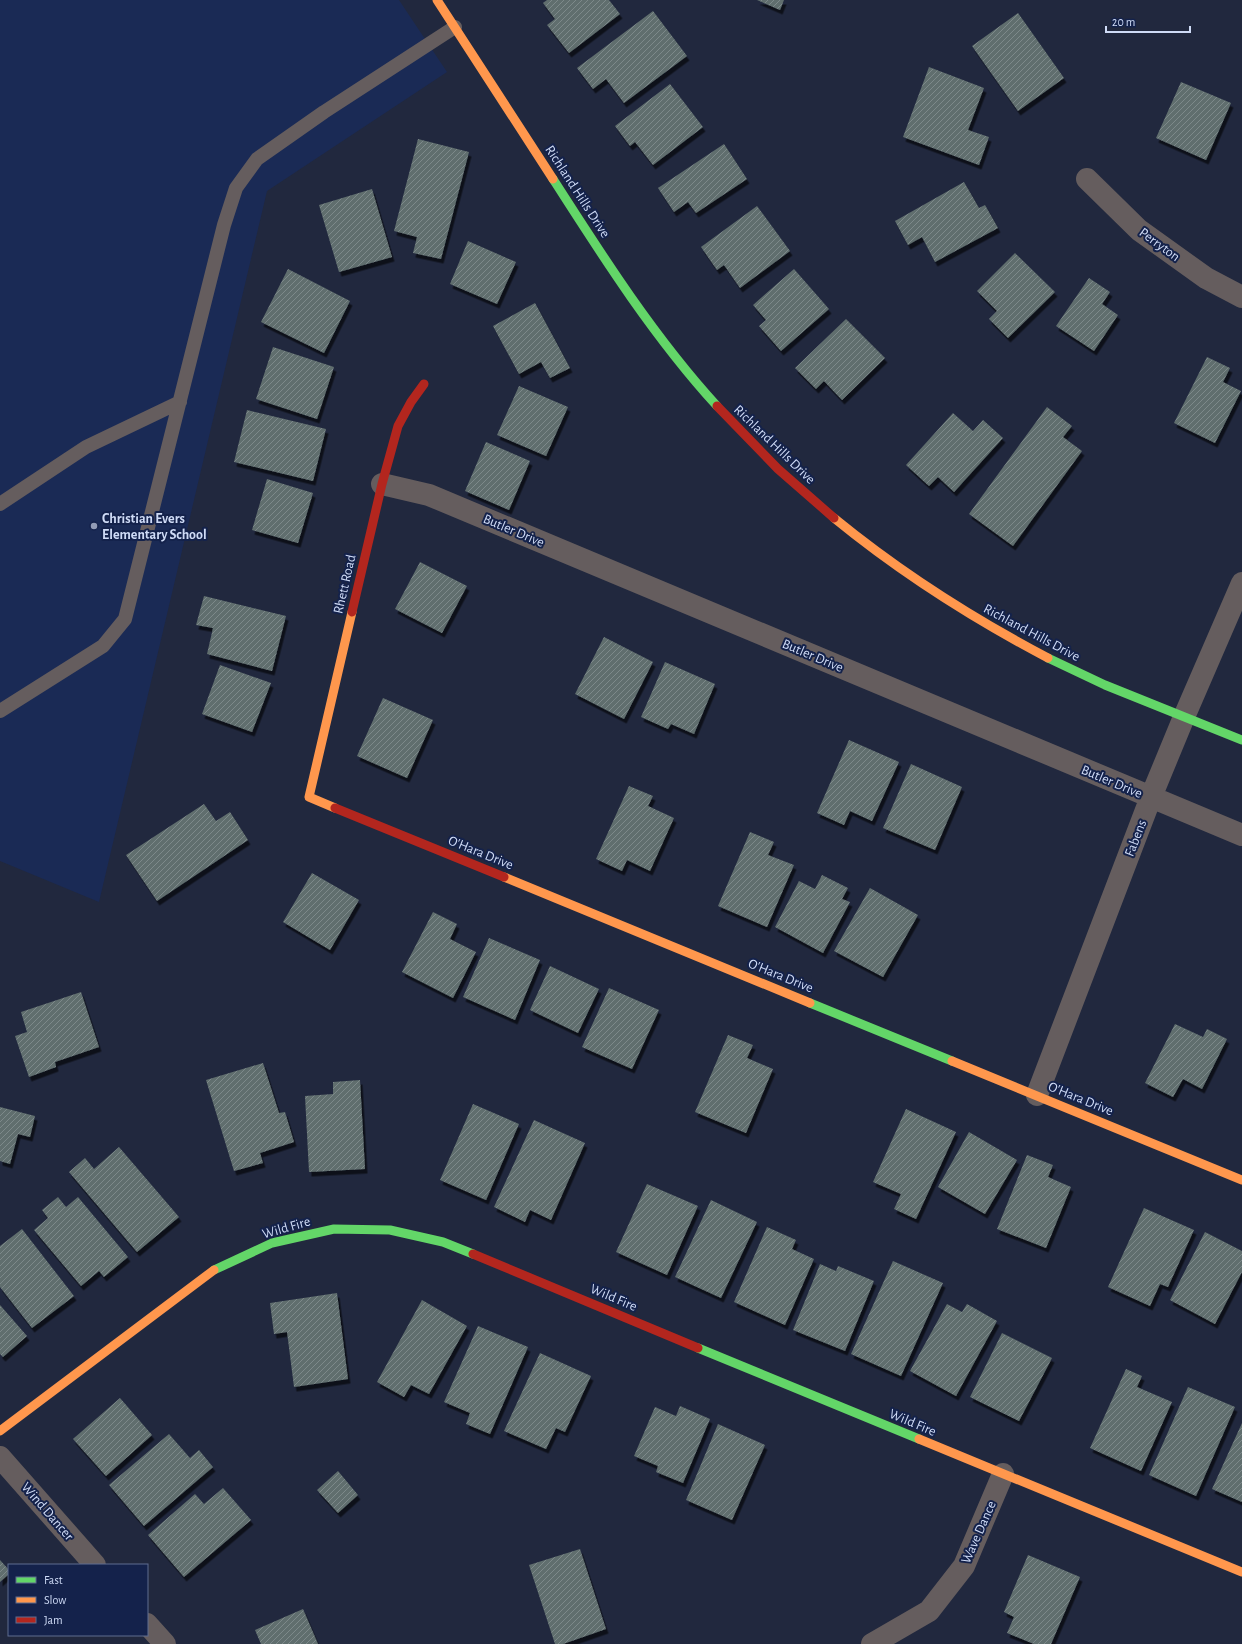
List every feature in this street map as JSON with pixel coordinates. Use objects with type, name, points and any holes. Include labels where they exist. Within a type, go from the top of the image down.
[{"type":"street","name":"Richland Hills Drive","points":[[438,0],[602,254],[651,324],[709,397],[767,458],[816,503],[870,548],[965,612],[1026,647],[1060,664],[1095,680],[1242,740]]},
{"type":"street","name":"Perryton","points":[[1087,179],[1139,230],[1206,278],[1242,297]]},
{"type":"street","name":"Rhett Road","points":[[309,797],[382,484],[398,426],[411,402],[424,384]]},
{"type":"street","name":"Butler Drive","points":[[382,484],[436,498],[1242,835]]},
{"type":"street","name":"Fabens","points":[[1037,1095],[1151,797],[1242,583]]},
{"type":"street","name":"O'Hara Drive","points":[[309,797],[1242,1180]]},
{"type":"street","name":"Wild Fire","points":[[0,1431],[216,1269],[272,1243],[327,1230],[390,1230],[444,1242],[1242,1572]]},
{"type":"street","name":"Wind Dancer","points":[[0,1457],[94,1564]]},
{"type":"street","name":"Wave Dance","points":[[872,1644],[929,1611],[964,1566],[1003,1474]]},
{"type":"street","points":[[148,1625],[165,1644]]},
{"type":"lane","points":[[0,711],[103,646],[125,620],[224,225],[236,188],[257,160],[324,112],[455,27]]},
{"type":"lane","points":[[0,504],[86,447],[180,402]]},
{"type":"shaded area","name":"Christian Evers Elementary School","points":[[0,0],[399,0],[447,72],[267,191],[99,902],[0,861]]},
{"type":"building","points":[[547,0],[609,0],[620,14],[569,53],[547,25],[555,19],[543,3]]},
{"type":"building","points":[[757,0],[784,0],[780,10]]},
{"type":"building","points":[[653,11],[687,56],[624,103],[606,79],[593,89],[577,68]]},
{"type":"building","points":[[1018,13],[1064,78],[1018,111],[972,46]]},
{"type":"building","points":[[929,67],[984,88],[968,130],[989,137],[979,165],[903,137]]},
{"type":"building","points":[[1181,82],[1231,103],[1206,160],[1156,138]]},
{"type":"building","points":[[670,84],[703,127],[653,165],[635,142],[630,146],[615,126]]},
{"type":"building","points":[[418,139],[469,152],[441,259],[413,253],[417,237],[394,231]]},
{"type":"building","points":[[724,144],[747,179],[696,213],[688,202],[674,212],[658,188]]},
{"type":"building","points":[[964,182],[979,208],[985,205],[998,228],[935,262],[922,237],[908,245],[895,221]]},
{"type":"building","points":[[372,189],[392,257],[339,272],[319,205]]},
{"type":"building","points":[[757,206],[790,251],[740,288],[724,265],[717,270],[701,247]]},
{"type":"building","points":[[468,241],[516,262],[497,304],[450,284]]},
{"type":"building","points":[[1015,253],[1055,292],[1008,338],[989,319],[997,311],[977,291]]},
{"type":"building","points":[[288,269],[350,301],[324,353],[261,322]]},
{"type":"building","points":[[794,269],[829,309],[781,351],[759,326],[766,320],[753,305]]},
{"type":"building","points":[[1089,278],[1110,292],[1102,304],[1118,315],[1094,351],[1056,326]]},
{"type":"building","points":[[535,303],[570,368],[550,378],[541,362],[519,374],[493,326]]},
{"type":"building","points":[[846,319],[885,358],[842,400],[824,381],[816,389],[795,368]]},
{"type":"building","points":[[273,347],[334,367],[317,419],[256,399]]},
{"type":"building","points":[[1207,357],[1230,368],[1223,382],[1241,391],[1215,443],[1174,423]]},
{"type":"building","points":[[519,386],[568,407],[546,456],[497,435]]},
{"type":"building","points":[[1047,407],[1072,426],[1063,437],[1082,451],[1013,546],[969,514]]},
{"type":"building","points":[[247,410],[326,429],[313,481],[234,462]]},
{"type":"building","points":[[953,413],[973,431],[983,420],[1003,438],[954,492],[938,477],[929,486],[906,465]]},
{"type":"building","points":[[486,442],[530,461],[509,510],[465,491]]},
{"type":"building","points":[[267,479],[313,493],[298,543],[252,530]]},
{"type":"building","points":[[420,562],[467,586],[442,633],[395,609]]},
{"type":"building","points":[[204,596],[286,616],[272,671],[207,654],[213,628],[196,625]]},
{"type":"building","points":[[604,637],[653,662],[624,719],[575,694]]},
{"type":"building","points":[[665,662],[715,684],[694,734],[671,724],[668,729],[641,717]]},
{"type":"building","points":[[220,665],[271,683],[252,732],[202,714]]},
{"type":"building","points":[[383,698],[433,720],[407,778],[357,756]]},
{"type":"building","points":[[849,740],[899,762],[872,821],[850,811],[844,825],[817,813]]},
{"type":"building","points":[[911,764],[962,787],[935,850],[883,828]]},
{"type":"building","points":[[629,786],[653,796],[648,806],[674,818],[650,871],[627,860],[622,871],[596,859]]},
{"type":"building","points":[[204,804],[216,821],[230,812],[248,840],[157,901],[126,855]]},
{"type":"building","points":[[750,832],[774,842],[768,855],[794,865],[767,927],[718,906]]},
{"type":"building","points":[[312,873],[359,900],[330,950],[283,922]]},
{"type":"building","points":[[822,875],[848,888],[842,899],[850,902],[823,953],[775,927],[799,881],[815,889]]},
{"type":"building","points":[[870,888],[918,915],[883,977],[834,951]]},
{"type":"building","points":[[433,912],[457,924],[450,939],[476,952],[453,998],[402,972]]},
{"type":"building","points":[[489,938],[540,960],[515,1020],[463,997]]},
{"type":"building","points":[[550,966],[599,989],[578,1033],[530,1010]]},
{"type":"building","points":[[609,988],[659,1010],[632,1069],[582,1047]]},
{"type":"building","points":[[81,992],[99,1047],[55,1062],[56,1067],[29,1077],[15,1036],[27,1032],[21,1012]]},
{"type":"building","points":[[1175,1024],[1203,1037],[1207,1029],[1227,1039],[1202,1089],[1183,1079],[1173,1097],[1145,1083]]},
{"type":"building","points":[[728,1035],[753,1045],[747,1058],[773,1069],[746,1133],[695,1112]]},
{"type":"building","points":[[263,1063],[279,1113],[285,1112],[294,1142],[260,1153],[263,1163],[234,1171],[206,1080]]},
{"type":"building","points":[[360,1080],[365,1169],[309,1172],[305,1096],[333,1094],[333,1082]]},
{"type":"building","points":[[473,1104],[519,1124],[486,1200],[440,1180]]},
{"type":"building","points":[[0,1107],[35,1116],[30,1137],[18,1134],[10,1164],[0,1161]]},
{"type":"building","points":[[906,1109],[956,1132],[916,1219],[894,1209],[901,1194],[873,1182]]},
{"type":"building","points":[[534,1120],[585,1143],[551,1220],[530,1210],[525,1222],[494,1207]]},
{"type":"building","points":[[969,1132],[1017,1160],[985,1214],[938,1187]]},
{"type":"building","points":[[119,1147],[179,1217],[137,1252],[69,1172],[85,1158],[94,1169]]},
{"type":"building","points":[[1027,1155],[1053,1165],[1048,1177],[1071,1187],[1046,1248],[997,1229]]},
{"type":"building","points":[[647,1184],[698,1206],[667,1275],[616,1252]]},
{"type":"building","points":[[58,1197],[66,1207],[78,1197],[128,1257],[104,1277],[99,1271],[81,1286],[34,1230],[48,1218],[42,1210]]},
{"type":"building","points":[[711,1200],[757,1222],[721,1298],[675,1277]]},
{"type":"building","points":[[1144,1208],[1194,1230],[1168,1287],[1160,1284],[1150,1306],[1108,1287]]},
{"type":"building","points":[[767,1227],[796,1240],[792,1249],[814,1259],[785,1325],[734,1302]]},
{"type":"building","points":[[22,1229],[74,1296],[32,1328],[0,1287],[0,1246]]},
{"type":"building","points":[[1205,1232],[1242,1251],[1242,1272],[1215,1324],[1170,1300]]},
{"type":"building","points":[[893,1261],[943,1283],[901,1376],[851,1354]]},
{"type":"building","points":[[820,1264],[836,1271],[838,1266],[874,1281],[845,1351],[793,1330]]},
{"type":"building","points":[[337,1293],[348,1379],[294,1387],[287,1332],[274,1334],[270,1303]]},
{"type":"building","points":[[422,1300],[467,1326],[429,1394],[411,1385],[404,1397],[377,1382]]},
{"type":"building","points":[[947,1304],[962,1312],[967,1304],[997,1321],[956,1396],[910,1371]]},
{"type":"building","points":[[0,1305],[27,1336],[3,1357],[0,1354]]},
{"type":"building","points":[[478,1326],[528,1347],[490,1434],[466,1424],[470,1413],[444,1402]]},
{"type":"building","points":[[1002,1333],[1052,1358],[1019,1421],[970,1397]]},
{"type":"building","points":[[540,1353],[591,1376],[565,1432],[556,1428],[546,1449],[504,1431]]},
{"type":"building","points":[[1126,1369],[1142,1376],[1137,1387],[1172,1402],[1141,1471],[1090,1448]]},
{"type":"building","points":[[1188,1387],[1235,1407],[1196,1496],[1149,1475]]},
{"type":"building","points":[[120,1398],[152,1435],[106,1476],[73,1439]]},
{"type":"building","points":[[680,1406],[710,1419],[683,1483],[656,1472],[658,1466],[634,1456],[655,1407],[676,1416]]},
{"type":"building","points":[[1242,1423],[1242,1502],[1212,1489]]},
{"type":"building","points":[[718,1424],[765,1445],[732,1520],[686,1500]]},
{"type":"building","points":[[169,1434],[190,1458],[199,1450],[213,1467],[144,1526],[109,1485]]},
{"type":"building","points":[[338,1471],[358,1495],[338,1513],[317,1490]]},
{"type":"building","points":[[223,1488],[251,1520],[184,1577],[148,1535],[195,1494],[204,1504]]},
{"type":"building","points":[[580,1549],[606,1629],[563,1644],[555,1644],[529,1565]]},
{"type":"building","points":[[1028,1555],[1080,1577],[1051,1644],[1034,1644],[1007,1633],[1014,1617],[1004,1612]]},
{"type":"building","points":[[0,1560],[8,1569],[8,1575],[0,1582]]},
{"type":"building","points":[[303,1609],[318,1644],[261,1644],[255,1630]]},
{"type":"traffic: fast","points":[[553,179],[630,296],[694,380],[717,406]]},
{"type":"traffic: fast","points":[[1048,658],[1105,685],[1242,740]]},
{"type":"traffic: fast","points":[[810,1003],[952,1061]]},
{"type":"traffic: fast","points":[[214,1270],[272,1243],[334,1229],[390,1230],[443,1242],[473,1254]]},
{"type":"traffic: fast","points":[[698,1348],[919,1439]]},
{"type":"traffic: slow","points":[[437,0],[553,179]]},
{"type":"traffic: slow","points":[[834,518],[885,557],[937,593],[992,627],[1048,658]]},
{"type":"traffic: slow","points":[[335,808],[309,797],[352,612]]},
{"type":"traffic: slow","points":[[504,877],[810,1003]]},
{"type":"traffic: slow","points":[[952,1061],[1242,1180]]},
{"type":"traffic: slow","points":[[0,1431],[214,1270]]},
{"type":"traffic: slow","points":[[919,1439],[1242,1572]]},
{"type":"traffic: jam","points":[[352,612],[382,484],[398,426],[411,402],[424,384]]},
{"type":"traffic: jam","points":[[717,406],[778,469],[834,518]]},
{"type":"traffic: jam","points":[[335,808],[504,877]]},
{"type":"traffic: jam","points":[[473,1254],[698,1348]]},
{"type":"place","name":"Christian Evers Elementary School","points":[[94,526]]}]
